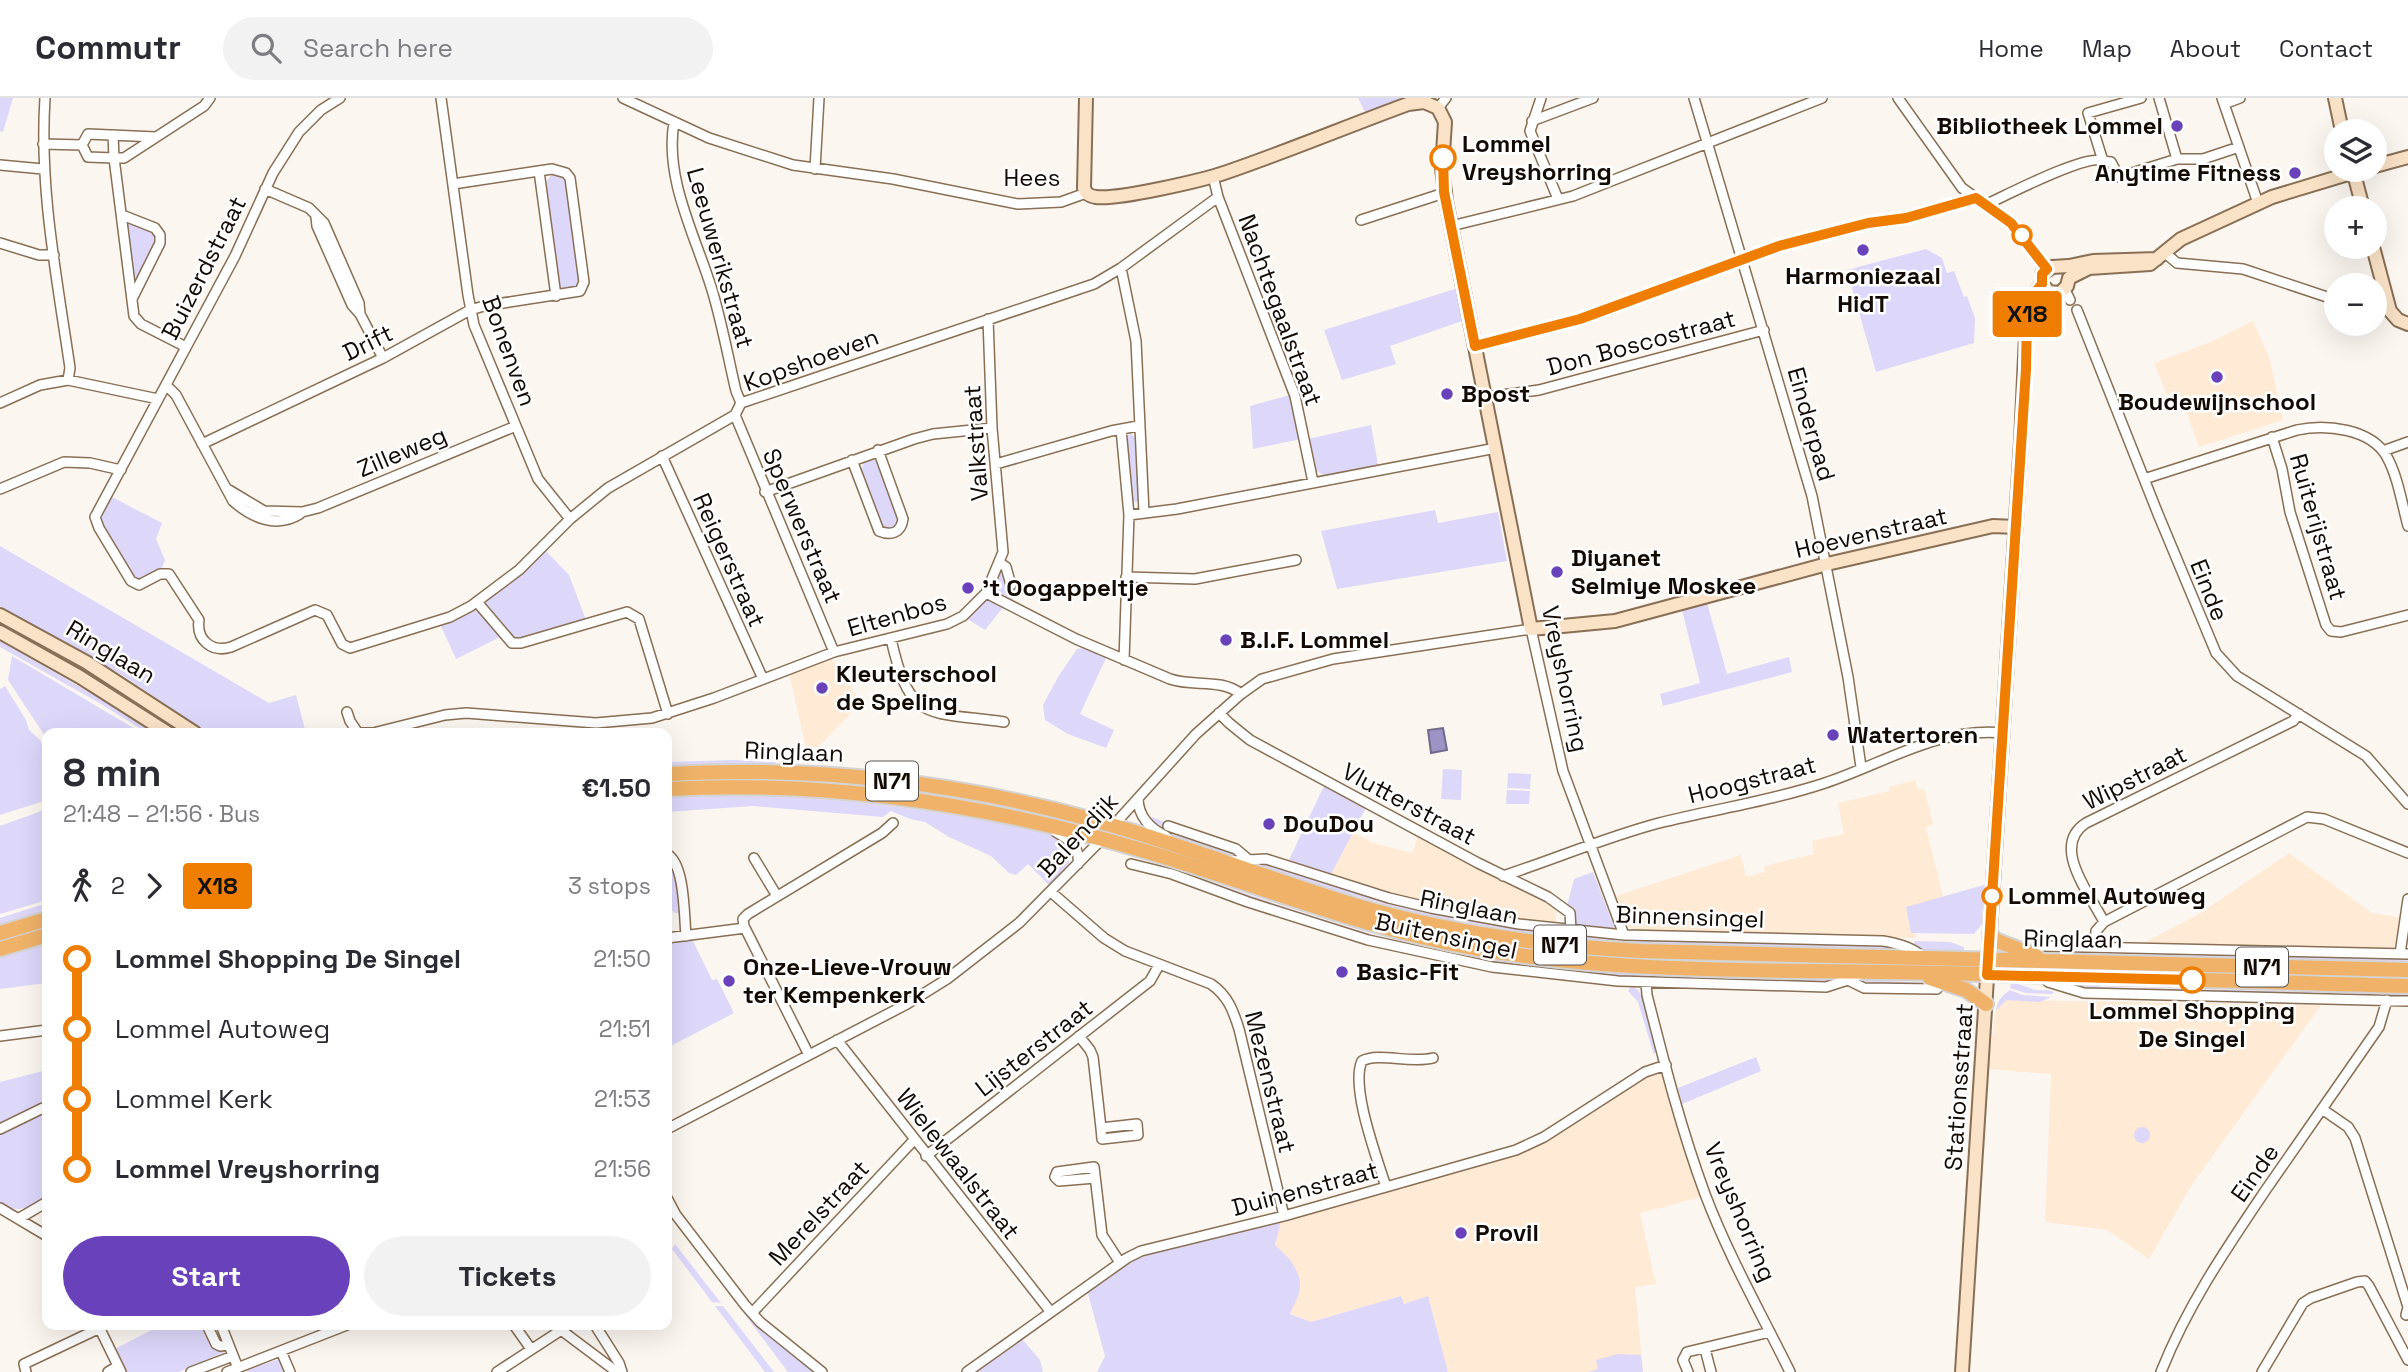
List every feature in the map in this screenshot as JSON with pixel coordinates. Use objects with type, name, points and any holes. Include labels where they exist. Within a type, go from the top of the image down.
[{"type":"highway","name":"Ringlaan","points":[[672,774],[774,772],[902,782],[1012,800],[1177,845],[1356,905],[1436,926],[1504,938],[1641,951],[1923,966],[1987,967],[2040,961],[2408,970]]},
{"type":"highway","name":"Ringlaan","points":[[672,789],[774,788],[883,795],[1052,825],[1149,852],[1355,920],[1435,941],[1490,951],[1600,964],[1866,972],[1923,966]]},
{"type":"highway","points":[[0,933],[42,920]]},
{"type":"highway","points":[[1990,933],[1995,940],[2036,956],[2040,961]]},
{"type":"highway","points":[[0,949],[42,936]]},
{"type":"highway","points":[[1923,966],[1931,979],[1966,990],[1986,1004]]},
{"type":"highway","name":"Ringlaan","points":[[1987,967],[2044,976],[2408,986]]},
{"type":"main road","points":[[1086,98],[1082,177],[1086,193]]},
{"type":"main road","points":[[2335,98],[2339,119]]},
{"type":"main road","name":"Hees","points":[[1086,193],[1096,197],[1110,196],[1213,176],[1408,104],[1442,103]]},
{"type":"main road","name":"Vreyshorring","points":[[1442,103],[1445,122],[1442,168],[1444,192],[1531,629]]},
{"type":"main road","points":[[2387,163],[2408,157]]},
{"type":"main road","points":[[2046,288],[2060,293],[2066,284],[2105,264],[2161,256],[2181,239],[2258,203],[2324,180]]},
{"type":"main road","points":[[2376,259],[2388,306],[2393,315],[2408,324]]},
{"type":"main road","points":[[2047,269],[2066,284]]},
{"type":"main road","name":"Stationsstraat","points":[[1962,1372],[2027,345],[2025,324],[2029,304],[2046,288],[2042,274],[2047,269]]},
{"type":"main road","name":"Hoevenstraat","points":[[1531,629],[1615,621],[1827,564],[1993,526],[2016,527]]},
{"type":"main road","name":"Ringlaan","points":[[0,615],[86,662],[187,728]]},
{"type":"main road","name":"Ringlaan","points":[[0,632],[80,677],[159,728]]},
{"type":"street","points":[[45,98],[43,169],[70,368],[68,380]]},
{"type":"street","points":[[82,145],[88,157],[124,158],[204,106],[210,98]]},
{"type":"street","name":"Buizerdstraat","points":[[340,98],[321,110],[299,132],[265,189],[235,256],[98,511],[96,522],[131,582],[139,585],[164,573],[174,578],[199,620],[198,628],[211,648],[221,650],[231,647],[315,610],[327,615],[342,644],[350,648],[450,617]]},
{"type":"street","name":"Bonenven","points":[[441,98],[470,310],[538,479],[570,519]]},
{"type":"street","name":"Hees","points":[[623,98],[709,138],[793,165],[893,179],[1018,204],[1061,202],[1086,193]]},
{"type":"street","points":[[815,169],[819,98]]},
{"type":"street","points":[[1541,98],[1530,131],[1558,199]]},
{"type":"street","points":[[1532,121],[1592,98]]},
{"type":"street","name":"Einderpad","points":[[1694,98],[1812,496],[1849,677],[1861,767]]},
{"type":"street","points":[[1451,226],[1573,196],[1822,98]]},
{"type":"street","points":[[1898,98],[1962,188],[2011,223],[2047,269]]},
{"type":"street","points":[[2103,162],[2088,113],[2141,98]]},
{"type":"street","points":[[2159,98],[2177,159]]},
{"type":"street","points":[[2240,98],[2223,101],[2258,203]]},
{"type":"street","name":"Leeuwerikstraat","points":[[674,122],[672,157],[680,192],[711,289],[741,403]]},
{"type":"street","points":[[82,145],[88,134],[156,137]]},
{"type":"street","points":[[113,135],[136,321],[186,347]]},
{"type":"street","points":[[43,144],[82,145]]},
{"type":"street","points":[[1985,205],[2098,158],[2103,162],[2111,162],[2119,177],[2177,159],[2203,159],[2239,147]]},
{"type":"street","points":[[0,165],[43,169]]},
{"type":"street","name":"Drift","points":[[202,444],[383,358],[470,310],[575,294],[582,288],[570,178],[566,173],[557,170],[453,184]]},
{"type":"street","points":[[539,172],[556,296]]},
{"type":"street","name":"Nachtegaalstraat","points":[[1213,176],[1218,197],[1295,396],[1313,482]]},
{"type":"street","points":[[265,189],[309,208],[316,217],[317,226],[352,305],[360,314],[383,358]]},
{"type":"street","points":[[1361,220],[1444,192]]},
{"type":"street","name":"Kopshoeven","points":[[450,617],[477,602],[519,570],[570,519],[608,488],[734,415],[741,403],[1094,284],[1121,268],[1218,197]]},
{"type":"street","points":[[1475,346],[1580,319],[1779,246],[1868,223],[1906,218],[1976,198]]},
{"type":"street","points":[[122,215],[155,229],[160,235],[160,243],[133,297]]},
{"type":"street","points":[[0,243],[39,255],[54,255]]},
{"type":"street","points":[[2161,256],[2177,263],[2243,269],[2324,296]]},
{"type":"street","points":[[1121,268],[1136,341],[1144,513]]},
{"type":"street","name":"Einde","points":[[2077,310],[2216,653],[2237,676],[2366,756],[2408,804]]},
{"type":"street","name":"Valkstraat","points":[[986,593],[1000,563],[1003,541],[992,428],[988,319]]},
{"type":"street","name":"Don Boscostraat","points":[[1486,397],[1539,390],[1764,330]]},
{"type":"street","points":[[0,403],[40,385],[68,380],[158,398]]},
{"type":"street","name":"Zilleweg","points":[[166,385],[176,395],[233,501],[263,520],[284,520],[318,508],[516,426]]},
{"type":"street","name":"Sperwerstraat","points":[[734,415],[834,652]]},
{"type":"street","points":[[996,464],[1138,426]]},
{"type":"street","points":[[2144,479],[2272,437],[2311,427],[2334,428],[2360,436],[2383,451],[2393,473],[2408,526]]},
{"type":"street","points":[[765,492],[878,450],[933,434],[992,428]]},
{"type":"street","points":[[1121,429],[1129,515],[1124,660]]},
{"type":"street","name":"Ruiterijstraat","points":[[2272,437],[2282,469],[2290,512],[2326,625],[2331,631],[2341,632],[2408,615]]},
{"type":"street","points":[[2383,451],[2408,442]]},
{"type":"street","points":[[1129,515],[1496,448]]},
{"type":"street","points":[[852,460],[879,531],[888,534],[897,532],[903,519],[878,450]]},
{"type":"street","name":"Reigerstraat","points":[[662,456],[763,679]]},
{"type":"street","points":[[0,489],[64,462],[90,463],[121,470]]},
{"type":"street","points":[[1126,577],[1195,579],[1296,560]]},
{"type":"street","name":"Valkstraat","points":[[1000,563],[1006,567],[1011,585]]},
{"type":"street","points":[[986,593],[1076,639],[1181,683],[1225,685],[1241,694]]},
{"type":"street","name":"Eltenbos","points":[[393,728],[445,715],[466,713],[596,723],[629,722],[668,714],[834,652],[958,620],[986,593]]},
{"type":"street","points":[[477,602],[512,643],[521,643],[627,612],[635,615],[639,619],[668,714]]},
{"type":"street","name":"Balendijk","points":[[672,1126],[907,1004],[947,979],[998,941],[1078,864],[1196,733],[1262,679],[1316,663],[1531,629]]},
{"type":"street","name":"Vreyshorring","points":[[1531,629],[1563,771],[1624,935]]},
{"type":"street","points":[[891,639],[903,684],[922,708],[1004,722]]},
{"type":"street","points":[[347,712],[355,728]]},
{"type":"street","name":"Vlutterstraat","points":[[1219,713],[1250,740],[1566,909],[1571,918],[1571,930]]},
{"type":"street","name":"Wipstraat","points":[[2104,922],[2071,859],[2070,844],[2077,830],[2086,823],[2293,721],[2299,714]]},
{"type":"street","name":"Hoogstraat","points":[[1503,876],[1658,823],[1789,794],[1828,782],[1918,745],[1945,737],[1980,732],[2003,733]]},
{"type":"street","points":[[1139,798],[1140,812],[1149,825],[1177,845]]},
{"type":"street","points":[[2084,962],[2095,947],[2096,931],[2104,922],[2307,817],[2324,819],[2408,853]]},
{"type":"street","points":[[809,1055],[745,928],[745,916],[882,833],[892,823]]},
{"type":"street","points":[[1052,825],[1056,832],[1076,846],[1078,864]]},
{"type":"street","name":"Binnensingel","points":[[1168,827],[1236,849],[1248,860]]},
{"type":"street","name":"Buitensingel","points":[[1149,852],[1172,874]]},
{"type":"street","points":[[672,858],[679,869],[686,936]]},
{"type":"street","points":[[754,858],[777,896]]},
{"type":"street","name":"Binnensingel","points":[[1226,862],[1266,859],[1378,895],[1430,908],[1519,924],[1624,935],[1893,942],[1918,952],[1923,966]]},
{"type":"street","name":"Buitensingel","points":[[1131,864],[1172,874],[1330,929],[1410,951],[1535,974],[1646,982],[1826,987],[1848,981],[1866,972]]},
{"type":"street","name":"Mezenstraat","points":[[1051,892],[1113,945],[1134,956],[1211,984],[1222,992],[1239,1029],[1284,1216]]},
{"type":"street","points":[[2039,946],[2404,954],[2408,899]]},
{"type":"street","points":[[672,937],[745,928]]},
{"type":"street","name":"Lijsterstraat","points":[[926,1156],[1150,981],[1159,965]]},
{"type":"street","points":[[2044,976],[2048,982],[2084,993],[2408,1001]]},
{"type":"street","name":"Buitensingel","points":[[1848,981],[1864,988],[1937,989]]},
{"type":"street","name":"Vreyshorring","points":[[1646,982],[1647,995],[1680,1118],[1705,1195],[1722,1236],[1790,1372]]},
{"type":"street","name":"Einde","points":[[2161,1372],[2181,1326],[2205,1282],[2379,1027],[2387,1000]]},
{"type":"street","points":[[0,1036],[42,1031]]},
{"type":"street","points":[[1079,1036],[1092,1053],[1101,1128]]},
{"type":"street","name":"Wielewaalstraat","points":[[837,1040],[1050,1311]]},
{"type":"street","points":[[1386,1187],[1359,1090],[1360,1065],[1362,1060],[1372,1057],[1418,1061],[1433,1058]]},
{"type":"street","name":"Duinenstraat","points":[[967,1372],[1119,1261],[1141,1251],[1284,1216],[1530,1144],[1645,1072],[1666,1065]]},
{"type":"street","points":[[0,1129],[42,1108]]},
{"type":"street","points":[[2322,1109],[2348,1127],[2355,1138],[2408,1307],[2406,1315]]},
{"type":"street","name":"Merelstraat","points":[[752,1313],[914,1140]]},
{"type":"street","points":[[1095,1178],[1102,1234],[1119,1261]]},
{"type":"street","points":[[18,1219],[42,1205]]},
{"type":"street","points":[[672,1206],[752,1313],[822,1372]]},
{"type":"street","points":[[0,1208],[42,1233]]},
{"type":"street","points":[[2262,1372],[2298,1309],[2307,1300],[2365,1281],[2408,1360]]},
{"type":"street","points":[[26,1372],[24,1364],[93,1330]]},
{"type":"street","points":[[100,1330],[120,1369],[108,1372]]},
{"type":"street","points":[[209,1330],[216,1344],[229,1345]]},
{"type":"street","points":[[223,1330],[238,1368]]},
{"type":"street","points":[[227,1372],[334,1330]]},
{"type":"street","points":[[518,1330],[531,1349]]},
{"type":"street","points":[[500,1371],[560,1330]]},
{"type":"street","points":[[569,1330],[620,1372]]},
{"type":"street","points":[[597,1330],[619,1363],[620,1372]]},
{"type":"street","points":[[1688,1372],[1683,1360],[1687,1352],[1770,1332]]},
{"type":"street","points":[[1705,1349],[1711,1372]]},
{"type":"street","points":[[281,1351],[290,1372]]},
{"type":"street","points":[[191,1372],[233,1356]]},
{"type":"shaded area","points":[[0,98],[13,98],[3,132],[0,131]]},
{"type":"shaded area","points":[[1358,98],[1405,98],[1365,112]]},
{"type":"shaded area","points":[[552,174],[562,175],[565,180],[579,280],[574,290],[561,289],[558,284],[546,182]]},
{"type":"shaded area","points":[[129,221],[153,230],[159,236],[138,278],[131,275],[126,225]]},
{"type":"shaded area","points":[[1926,249],[1942,258],[1947,273],[1954,271],[1964,297],[1967,296],[1975,318],[1974,343],[1876,372],[1847,270]]},
{"type":"shaded area","points":[[1455,289],[1462,321],[1390,346],[1396,364],[1342,380],[1324,330]]},
{"type":"shaded area","name":"Boudewijnschool","points":[[2253,321],[2270,360],[2283,420],[2199,447],[2179,391],[2167,395],[2154,363],[2211,342]]},
{"type":"shaded area","points":[[1290,395],[1301,439],[1253,449],[1250,406]]},
{"type":"shaded area","points":[[1371,425],[1378,465],[1323,475],[1315,470],[1308,439]]},
{"type":"shaded area","points":[[1131,434],[1136,438],[1140,500],[1135,502],[1131,500],[1125,437]]},
{"type":"shaded area","points":[[872,458],[878,462],[899,521],[894,529],[881,527],[861,470],[865,460]]},
{"type":"shaded area","points":[[110,496],[162,523],[156,539],[165,560],[162,568],[139,582],[133,579],[99,521]]},
{"type":"shaded area","points":[[1435,510],[1438,523],[1498,512],[1507,561],[1337,589],[1321,531]]},
{"type":"shaded area","points":[[0,546],[269,703],[296,695],[305,728],[201,728],[122,675],[0,606]]},
{"type":"shaded area","points":[[545,550],[569,575],[586,620],[517,640],[509,637],[483,603],[524,571]]},
{"type":"shaded area","points":[[1000,570],[1004,570],[1010,587],[1016,585],[1019,595],[1012,600],[994,589]]},
{"type":"shaded area","points":[[989,599],[1005,605],[985,630],[966,618]]},
{"type":"shaded area","points":[[1707,603],[1727,674],[1789,657],[1792,672],[1663,706],[1660,694],[1700,683],[1682,610]]},
{"type":"shaded area","points":[[480,609],[500,637],[456,659],[440,624]]},
{"type":"shaded area","points":[[0,620],[88,669],[179,728],[168,728],[0,627]]},
{"type":"shaded area","points":[[0,641],[146,728],[139,728],[0,647]]},
{"type":"shaded area","points":[[1083,648],[1106,658],[1080,714],[1114,730],[1106,748],[1068,734],[1045,720],[1043,705],[1077,649]]},
{"type":"shaded area","points":[[12,656],[134,728],[42,728],[42,731],[8,680]]},
{"type":"shaded area","name":"Kleuterschool de Speling","points":[[831,657],[861,703],[818,747],[806,748],[789,672]]},
{"type":"shaded area","points":[[5,686],[26,720],[29,730],[42,744],[42,802],[0,815],[0,689]]},
{"type":"shaded area","points":[[1443,728],[1447,750],[1431,753],[1428,730]]},
{"type":"shaded area","points":[[733,760],[776,764],[672,766],[672,762]]},
{"type":"shaded area","points":[[1443,769],[1462,770],[1461,800],[1441,799]]},
{"type":"shaded area","points":[[1508,773],[1531,774],[1530,789],[1507,788]]},
{"type":"shaded area","points":[[672,778],[850,782],[969,798],[1087,822],[1085,826],[1028,812],[672,785]]},
{"type":"shaded area","points":[[1915,780],[1918,790],[1924,789],[1933,824],[1926,827],[1943,897],[1907,907],[1911,933],[1916,933],[1916,938],[1640,931],[1628,927],[1616,896],[1741,855],[1746,877],[1765,872],[1764,866],[1814,854],[1812,841],[1844,834],[1838,803],[1890,791],[1889,787]]},
{"type":"shaded area","points":[[1326,785],[1367,806],[1330,876],[1288,862]]},
{"type":"shaded area","points":[[1507,790],[1530,791],[1529,804],[1506,804]]},
{"type":"shaded area","points":[[760,795],[832,800],[975,818],[1055,835],[1070,846],[1069,863],[1049,885],[1028,864],[1016,875],[1009,873],[991,856],[949,837],[925,822],[891,811],[883,817],[753,806],[672,812],[672,797]]},
{"type":"shaded area","points":[[42,811],[42,901],[0,914],[0,826]]},
{"type":"shaded area","points":[[1152,817],[1234,851],[1236,857],[1168,834],[1149,820]]},
{"type":"shaded area","points":[[1353,832],[1373,843],[1413,853],[1418,834],[1556,905],[1556,925],[1450,908],[1330,876]]},
{"type":"shaded area","points":[[1130,838],[1457,935],[1961,966],[1855,963],[1847,967],[1634,961],[1498,947],[1406,929],[1128,840]]},
{"type":"shaded area","points":[[2289,853],[2372,913],[2402,918],[2397,944],[2388,950],[2141,944],[2199,914]]},
{"type":"shaded area","points":[[1266,862],[1403,905],[1503,925],[1664,940],[1880,945],[1900,949],[1900,952],[1879,952],[1861,948],[1658,944],[1538,935],[1420,914],[1323,887],[1254,863]]},
{"type":"shaded area","points":[[672,864],[675,868],[680,913],[672,910]]},
{"type":"shaded area","points":[[1174,867],[1293,910],[1364,932],[1473,957],[1516,964],[1645,974],[1818,980],[1842,977],[1841,980],[1825,984],[1654,980],[1569,975],[1485,964],[1409,947],[1298,915],[1188,879]]},
{"type":"shaded area","points":[[1593,872],[1614,926],[1613,930],[1578,927],[1567,906],[1574,879]]},
{"type":"shaded area","points":[[1984,885],[1982,924],[1974,934],[1911,933],[1906,907]]},
{"type":"shaded area","points":[[42,905],[42,912],[0,925],[0,918]]},
{"type":"shaded area","points":[[692,939],[712,980],[717,979],[734,1013],[672,1045],[672,941]]},
{"type":"shaded area","points":[[1915,941],[1950,942],[1964,947],[1964,952],[1916,950],[1912,947]]},
{"type":"shaded area","points":[[42,945],[42,984],[0,989],[0,958]]},
{"type":"shaded area","points":[[2120,950],[2408,957],[2408,962],[2122,955],[2118,958],[2101,955]]},
{"type":"shaded area","points":[[2129,967],[2408,974],[2408,982],[2111,971]]},
{"type":"shaded area","points":[[1878,977],[1887,981],[1932,983],[1952,991],[1942,991],[1937,986],[1862,982],[1863,978]]},
{"type":"shaded area","points":[[2065,982],[2092,983],[2101,987],[2408,994],[2408,998],[2088,989]]},
{"type":"shaded area","points":[[2011,983],[2054,992],[2026,993],[2010,988]]},
{"type":"shaded area","points":[[1631,986],[1638,990],[1642,997],[1656,1049],[1654,1055],[1638,1002],[1628,991]]},
{"type":"shaded area","points":[[2010,990],[2022,995],[2051,997],[2040,1002],[2007,1000],[1996,1010],[2001,998]]},
{"type":"shaded area","points":[[2007,1000],[2321,1005],[2191,1186],[2149,1259],[2107,1230],[2045,1222],[2051,1074],[1988,1069],[1996,1010]]},
{"type":"shaded area","points":[[1756,1057],[1761,1071],[1682,1104],[1678,1088]]},
{"type":"shaded area","points":[[42,1071],[42,1200],[19,1209],[0,1204],[0,1082]]},
{"type":"shaded area","name":"Provil","points":[[1658,1072],[1663,1077],[1701,1197],[1640,1213],[1656,1284],[1635,1287],[1643,1372],[1448,1372],[1428,1297],[1403,1304],[1401,1296],[1310,1322],[1290,1313],[1275,1245],[1281,1221],[1528,1150],[1549,1140]]},
{"type":"shaded area","points":[[2139,1127],[2145,1127],[2150,1135],[2148,1141],[2139,1143],[2134,1138],[2134,1132]]},
{"type":"shaded area","points":[[1281,1221],[1275,1245],[1292,1263],[1300,1281],[1299,1293],[1290,1314],[1311,1322],[1401,1296],[1404,1304],[1428,1296],[1448,1372],[1097,1372],[1105,1356],[1087,1290],[1141,1256]]},
{"type":"shaded area","points":[[683,1229],[767,1332],[814,1372],[788,1372]]},
{"type":"shaded area","points":[[675,1244],[721,1303],[712,1302],[672,1249]]},
{"type":"shaded area","points":[[715,1306],[723,1306],[774,1372],[765,1372]]},
{"type":"shaded area","points":[[151,1330],[203,1330],[212,1347],[225,1352],[179,1372],[126,1372],[115,1349]]},
{"type":"shaded area","points":[[1022,1339],[1040,1360],[1043,1372],[974,1372]]},
{"type":"shaded area","points":[[1618,1354],[1641,1355],[1643,1372],[1588,1372],[1598,1369],[1596,1360]]},
{"type":"shaded area","points":[[280,1359],[286,1372],[247,1372],[249,1369]]},
{"type":"bus line","name":"X18","points":[[1443,158],[1444,192],[1475,346],[1617,307],[1779,246],[1868,223],[1906,218],[1976,198],[2021,233],[2047,269],[2042,274],[2042,284],[2029,304],[2025,324],[2026,369],[1987,975],[2192,980]]},
{"type":"place","name":"Bibliotheek Lommel","points":[[2177,126]]},
{"type":"place","name":"Lommel Vreyshorring","points":[[1443,158]]},
{"type":"place","name":"Anytime Fitness","points":[[2295,173]]},
{"type":"place","name":"Harmoniezaal HidT","points":[[1863,250]]},
{"type":"place","name":"Boudewijnschool","points":[[2217,377]]},
{"type":"place","name":"Bpost","points":[[1447,394]]},
{"type":"place","name":"Diyanet Selmiye Moskee","points":[[1557,572]]},
{"type":"place","name":"'t Oogappeltje","points":[[968,588]]},
{"type":"place","name":"B.I.F. Lommel","points":[[1226,640]]},
{"type":"place","name":"Kleuterschool de Speling","points":[[822,688]]},
{"type":"place","name":"Watertoren","points":[[1833,735]]},
{"type":"place","name":"DouDou","points":[[1269,824]]},
{"type":"place","name":"Lommel Autoweg","points":[[1992,896]]},
{"type":"place","name":"Basic-Fit","points":[[1342,972]]},
{"type":"place","name":"Lommel Shopping De Singel","points":[[2192,980]]},
{"type":"place","name":"Onze-Lieve-Vrouw ter Kempenkerk","points":[[729,981]]},
{"type":"place","name":"Provil","points":[[1461,1233]]}]
